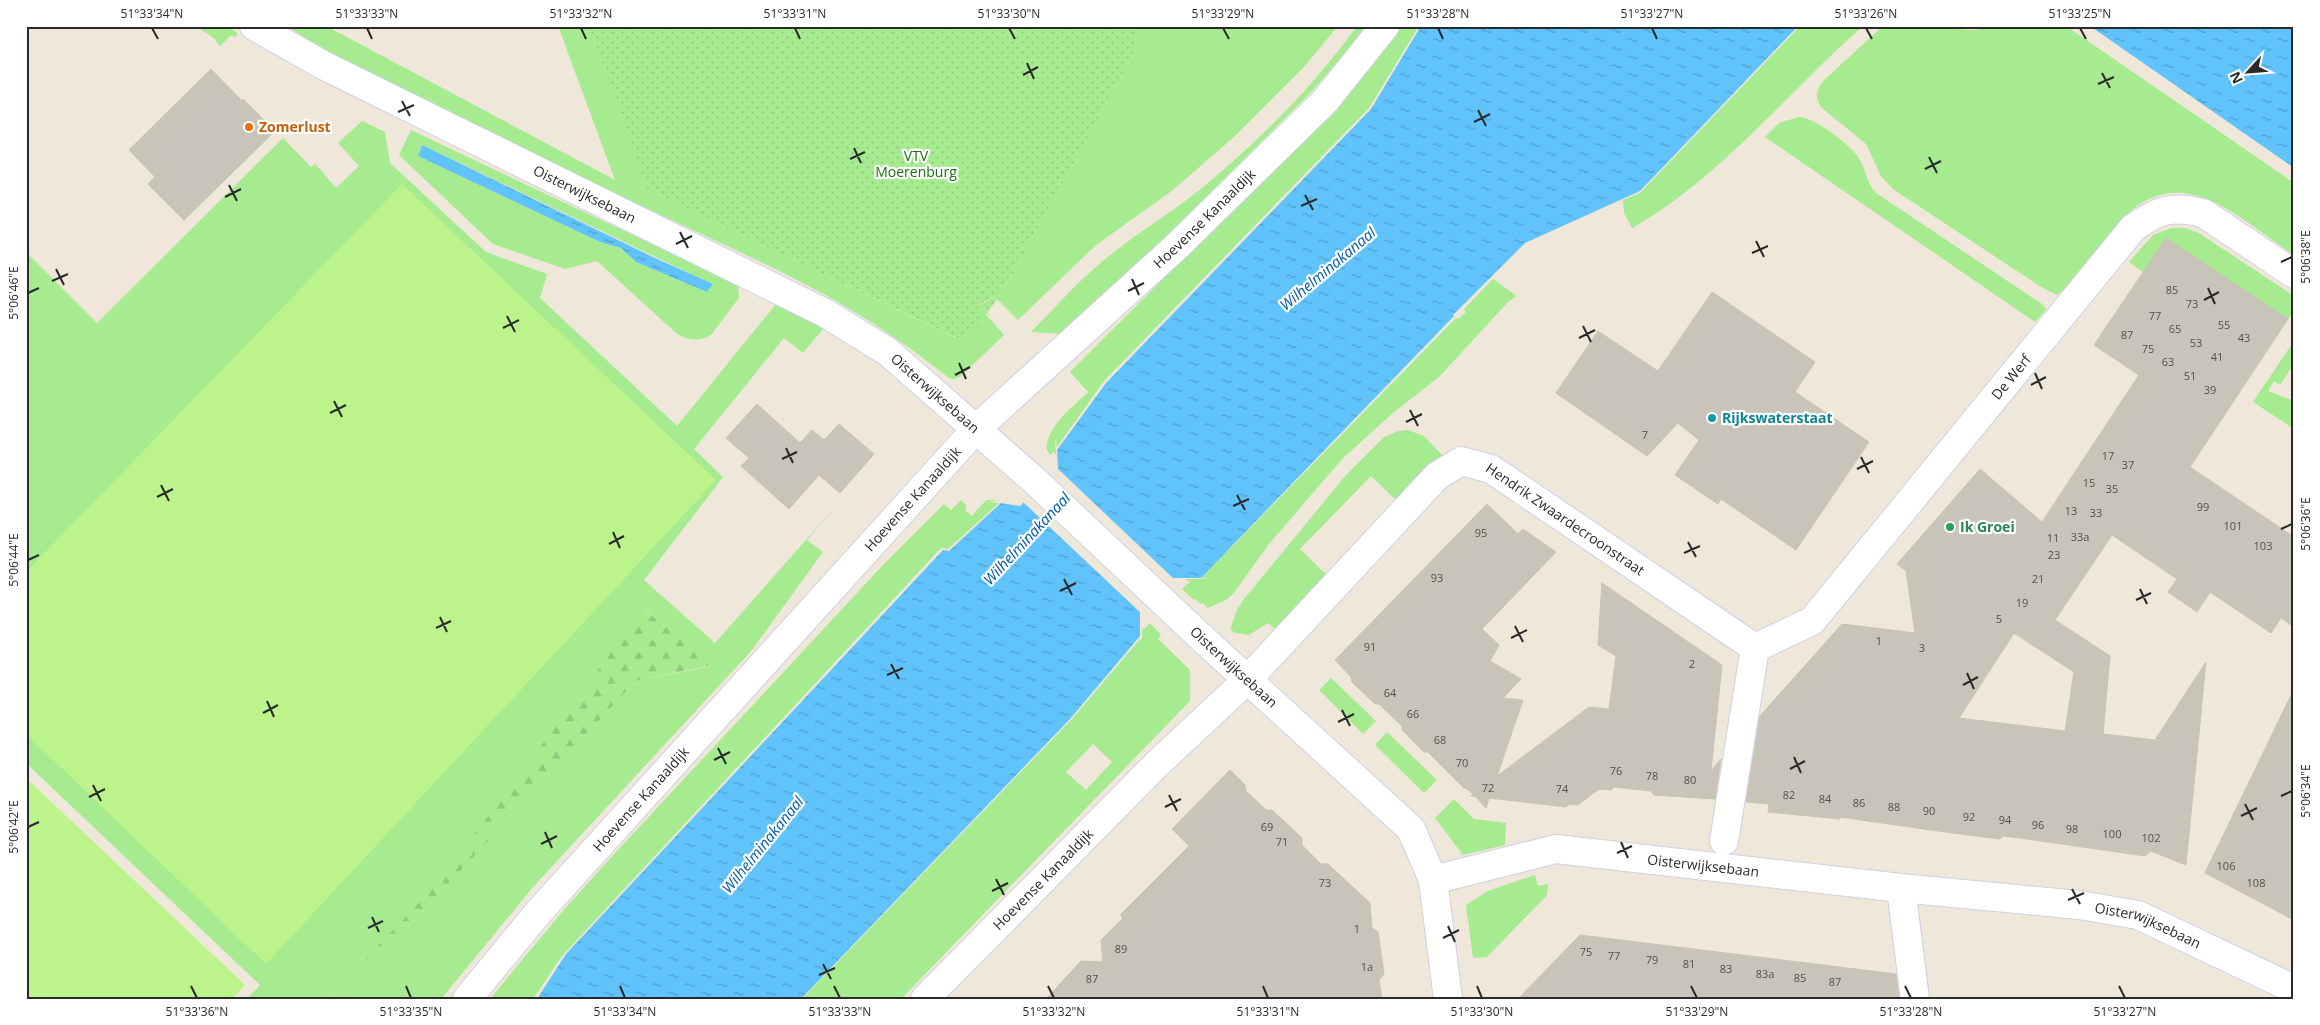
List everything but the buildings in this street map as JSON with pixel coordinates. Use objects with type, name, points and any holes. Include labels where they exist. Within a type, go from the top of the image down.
[{"type":"street","name":"Oisterwijksebaan","points":[[254,26],[332,70],[825,313],[888,352],[1035,481],[1411,829],[1433,880],[1556,849],[1901,888],[2079,905],[2138,915],[2294,989]]},
{"type":"street","name":"Hoevense Kanaaldijk","points":[[467,999],[537,914],[976,429],[1176,247],[1311,114],[1331,93],[1384,26]]},
{"type":"street","name":"De Werf","points":[[1755,648],[1812,621],[2133,228],[2152,214],[2171,209],[2188,209],[2203,213],[2294,274]]},
{"type":"street","name":"Hendrik Zwaardecroonstraat","points":[[1248,679],[1437,476],[1461,461],[1491,469],[1755,648]]},
{"type":"street","points":[[1724,841],[1755,648]]},
{"type":"street","name":"Hoevense Kanaaldijk","points":[[925,999],[1156,765],[1248,679]]},
{"type":"street","points":[[1433,880],[1448,999]]},
{"type":"street","points":[[1901,888],[1915,999]]},
{"type":"green space","points":[[1934,25],[1977,30],[1990,26],[2066,26],[2294,183],[2294,255],[2249,223],[2205,198],[2182,193],[2160,195],[2137,206],[2114,228],[2079,273],[2057,295],[2041,287],[1893,189],[1881,176],[1866,144],[1819,104],[1817,94],[1823,81],[1883,26]]},
{"type":"green space","points":[[195,26],[228,26],[238,34],[235,37],[231,35],[220,46],[214,38]]},
{"type":"green space","points":[[286,26],[326,26],[615,180],[558,26],[589,26],[649,190],[960,340],[983,322],[979,307],[1004,335],[961,376],[954,379],[949,378],[878,327],[810,287],[745,254],[430,106],[381,81]]},
{"type":"green space","name":"VTV Moerenburg","points":[[589,26],[1137,26],[1134,53],[1014,272],[1000,294],[978,305],[997,299],[986,315],[980,308],[983,320],[980,325],[961,340],[648,190]]},
{"type":"green space","points":[[1137,26],[1338,26],[1304,67],[1235,136],[1173,190],[1096,245],[1018,320],[997,299],[979,306],[1000,294],[1014,272],[1134,53]]},
{"type":"green space","points":[[1357,26],[1365,26],[1353,44],[1312,91],[1131,272],[1062,334],[1031,332],[1094,268],[1202,188],[1265,132],[1323,70]]},
{"type":"green space","points":[[1398,26],[1419,26],[1369,108],[1104,381],[1057,447],[1055,439],[1056,454],[1053,452],[1050,455],[1046,448],[1052,431],[1062,417],[1088,392],[1070,372],[1321,121]]},
{"type":"green space","points":[[1800,26],[1863,26],[1724,160],[1664,208],[1632,228],[1624,213],[1623,200],[1640,193]]},
{"type":"green space","points":[[1799,117],[1806,118],[1824,127],[1843,141],[1861,162],[1876,193],[2042,304],[2046,309],[2035,322],[1765,137],[1779,123]]},
{"type":"green space","points":[[362,121],[385,132],[390,163],[486,252],[547,274],[540,298],[677,426],[776,304],[824,328],[803,353],[784,338],[694,449],[723,477],[644,580],[715,643],[844,497],[807,540],[823,552],[752,650],[533,887],[441,999],[342,999],[636,681],[712,666],[645,609],[438,884],[327,999],[247,999],[260,985],[26,763],[26,252],[97,323],[283,138],[311,167],[315,164],[336,188],[359,166],[338,143]]},
{"type":"green space","points":[[411,130],[738,285],[739,298],[711,335],[697,340],[683,337],[675,332],[597,261],[565,269],[493,244],[399,155]],"holes":[[[422,145],[712,284],[707,292],[636,262],[621,248],[600,242],[418,156]]]},
{"type":"green space","points":[[402,184],[716,480],[266,964],[26,734],[26,572]]},
{"type":"green space","points":[[2171,228],[2185,228],[2199,233],[2294,296],[2294,310],[2288,319],[2166,238],[2143,272],[2129,262],[2153,235]]},
{"type":"green space","points":[[1493,279],[1517,296],[1508,302],[1440,376],[1393,413],[1343,458],[1269,544],[1233,594],[1226,600],[1208,608],[1203,603],[1201,604],[1194,600],[1182,589],[1190,582],[1185,579],[1210,579],[1201,578],[1456,318],[1458,319],[1466,312],[1464,309]]},
{"type":"green space","points":[[2294,341],[2294,364],[2280,385],[2274,381],[2268,391],[2294,401],[2294,429],[2253,402]]},
{"type":"green space","points":[[1408,430],[1424,436],[1443,456],[1397,501],[1371,476],[1300,549],[1326,574],[1325,578],[1275,629],[1268,623],[1249,635],[1235,633],[1230,629],[1237,610],[1244,599],[1347,474],[1384,437],[1399,431]]},
{"type":"green space","points":[[961,500],[966,505],[966,511],[972,516],[986,500],[997,500],[990,502],[999,503],[948,549],[941,548],[562,956],[533,999],[490,999],[561,913],[605,864],[883,565],[944,504],[951,510]]},
{"type":"green space","points":[[644,609],[713,665],[636,681],[342,999],[327,999],[438,883]]},
{"type":"green space","points":[[1150,623],[1161,635],[1158,639],[1190,670],[1190,701],[901,999],[802,999],[1071,720],[1141,638],[1142,642],[1142,628],[1144,629]],"holes":[[[1093,744],[1112,762],[1086,790],[1066,772]]]},
{"type":"green space","points":[[1331,678],[1376,721],[1363,734],[1319,690]]},
{"type":"green space","points":[[1387,732],[1437,780],[1424,793],[1375,745]]},
{"type":"green space","points":[[26,778],[245,985],[232,999],[26,999]]},
{"type":"green space","points":[[1454,799],[1474,819],[1506,823],[1505,845],[1463,855],[1435,818]]},
{"type":"green space","points":[[1535,875],[1538,886],[1548,884],[1547,895],[1487,957],[1473,958],[1466,905],[1488,891]]},
{"type":"water","name":"Wilhelminakanaal","points":[[1421,26],[1798,26],[1640,191],[1525,243],[1453,315],[1201,578],[1173,578],[1140,612],[1140,636],[1070,719],[801,999],[537,999],[566,954],[943,550],[949,551],[1001,503],[1020,506],[1058,468],[1057,450],[1106,383],[1371,109]]},
{"type":"water","points":[[2090,26],[2294,26],[2294,168]]},
{"type":"water","points":[[422,145],[655,258],[713,284],[707,292],[636,262],[621,248],[600,242],[418,156]]},
{"type":"pier","points":[[1055,466],[1175,580],[1143,615],[1022,501]]},
{"type":"place","name":"Zomerlust","points":[[249,127]]},
{"type":"place","name":"Rijkswaterstaat","points":[[1712,418]]},
{"type":"place","name":"Ik Groei","points":[[1950,527]]}]
